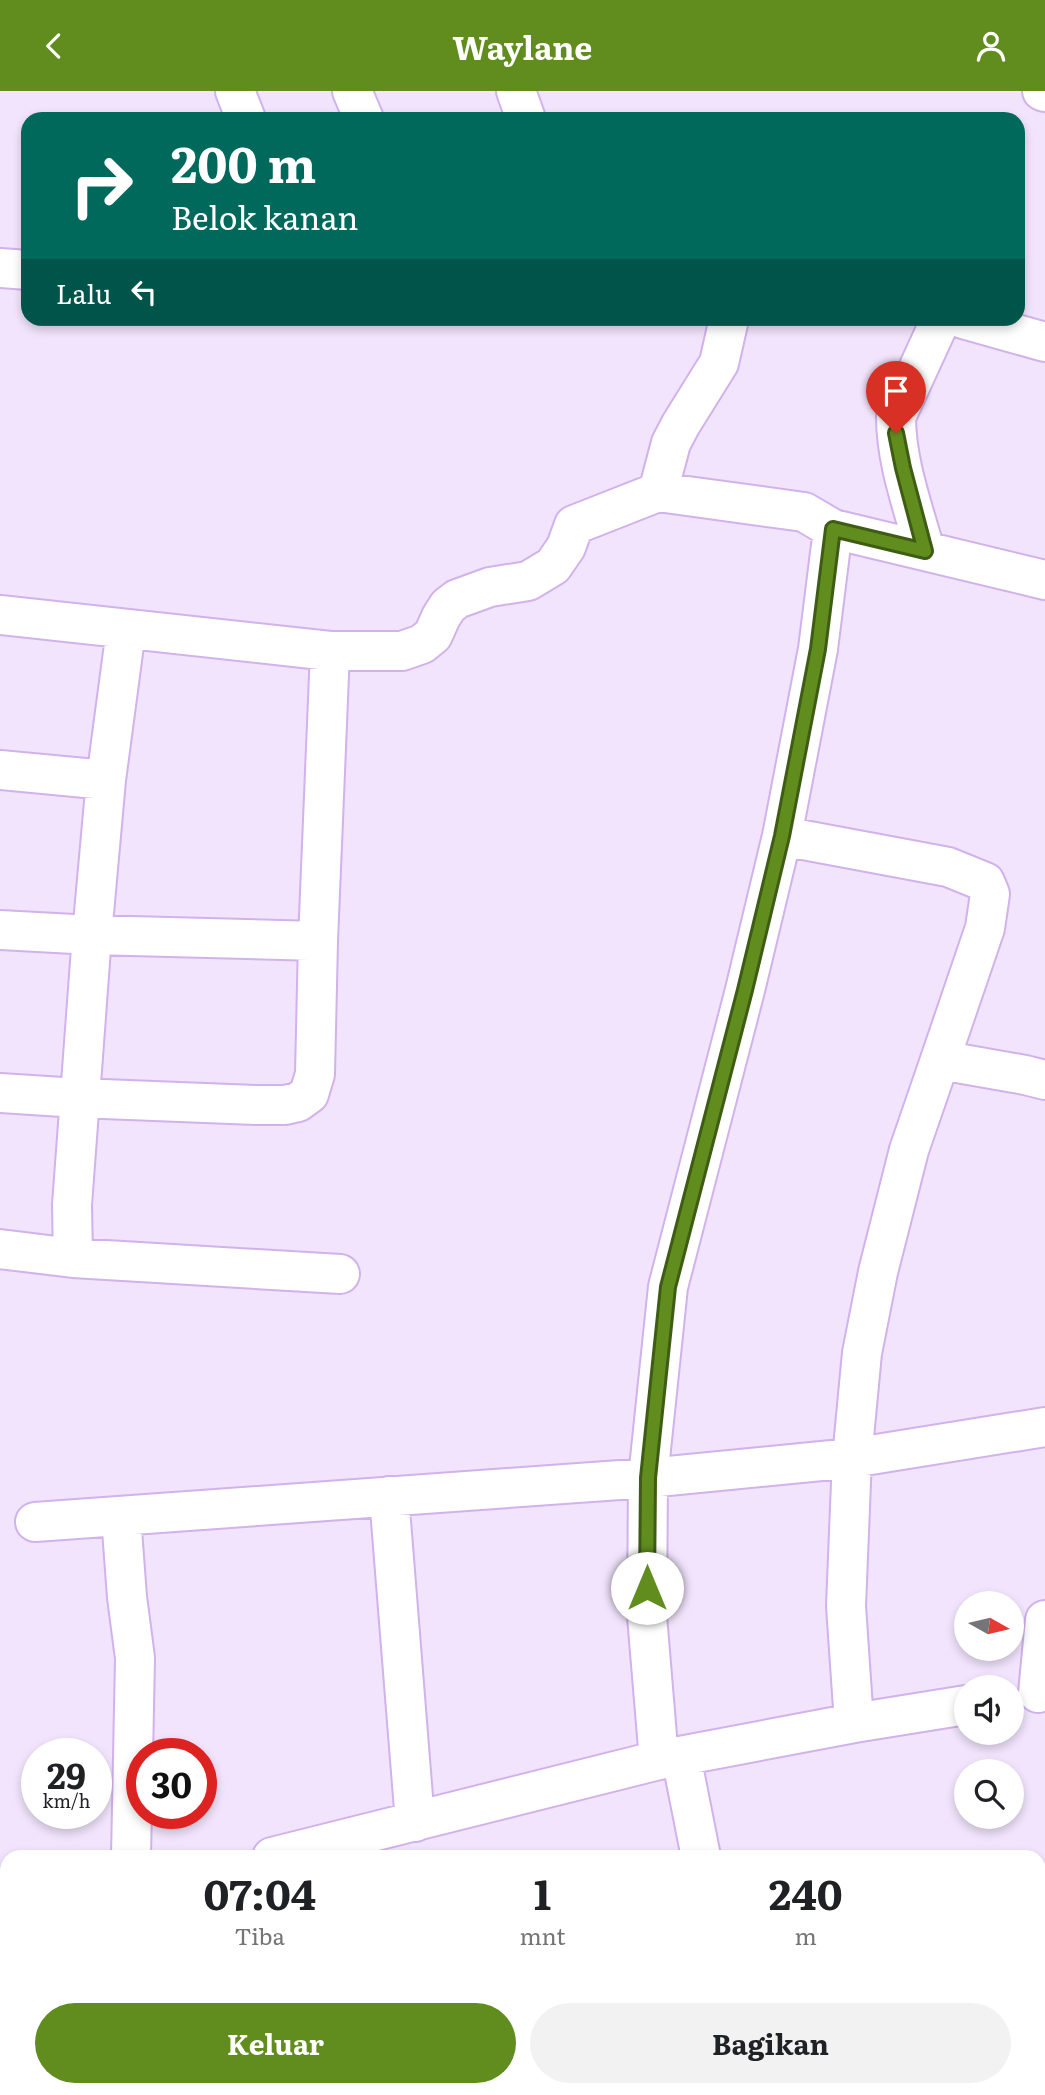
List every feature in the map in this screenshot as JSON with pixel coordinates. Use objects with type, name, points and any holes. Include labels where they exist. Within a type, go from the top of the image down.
[{"type":"street","points":[[234,91],[243,112]]},
{"type":"street","points":[[352,91],[361,112]]},
{"type":"street","points":[[516,91],[524,112]]},
{"type":"street","points":[[0,268],[21,270]]},
{"type":"street","points":[[658,492],[671,443],[719,363],[727,326]]},
{"type":"street","points":[[925,551],[903,468],[896,433],[896,417],[938,326]]},
{"type":"street","points":[[988,326],[1045,342]]},
{"type":"street","points":[[0,615],[330,651],[402,651],[422,644],[433,635],[448,606],[457,599],[490,587],[528,581],[553,566],[566,547],[574,525],[658,492],[804,512],[833,529],[1045,580]]},
{"type":"street","points":[[699,1850],[670,1758],[647,1616],[648,1478],[668,1287],[782,836],[818,649],[833,529]]},
{"type":"street","points":[[74,1258],[72,1205],[78,1098],[106,780],[126,630]]},
{"type":"street","points":[[0,1093],[256,1105],[285,1105],[298,1102],[309,1094],[315,1075],[330,651]]},
{"type":"street","points":[[0,770],[106,780]]},
{"type":"street","points":[[782,836],[948,867],[985,882],[990,894],[985,928],[909,1150],[878,1272],[862,1353],[852,1458],[846,1606],[854,1723]]},
{"type":"street","points":[[0,930],[318,941]]},
{"type":"street","points":[[940,1060],[1045,1080]]},
{"type":"street","points":[[0,1249],[74,1258],[340,1274]]},
{"type":"street","points":[[35,1522],[648,1478],[852,1458],[1045,1427]]},
{"type":"street","points":[[389,1496],[415,1822]]},
{"type":"street","points":[[121,1516],[135,1658],[131,1850]]},
{"type":"street","points":[[1032,1694],[1045,1620]]},
{"type":"street","points":[[301,1850],[670,1758],[954,1707]]},
{"type":"route","points":[[647,1588],[648,1478],[668,1287],[782,836],[818,649],[833,529],[925,551],[896,433]]}]
